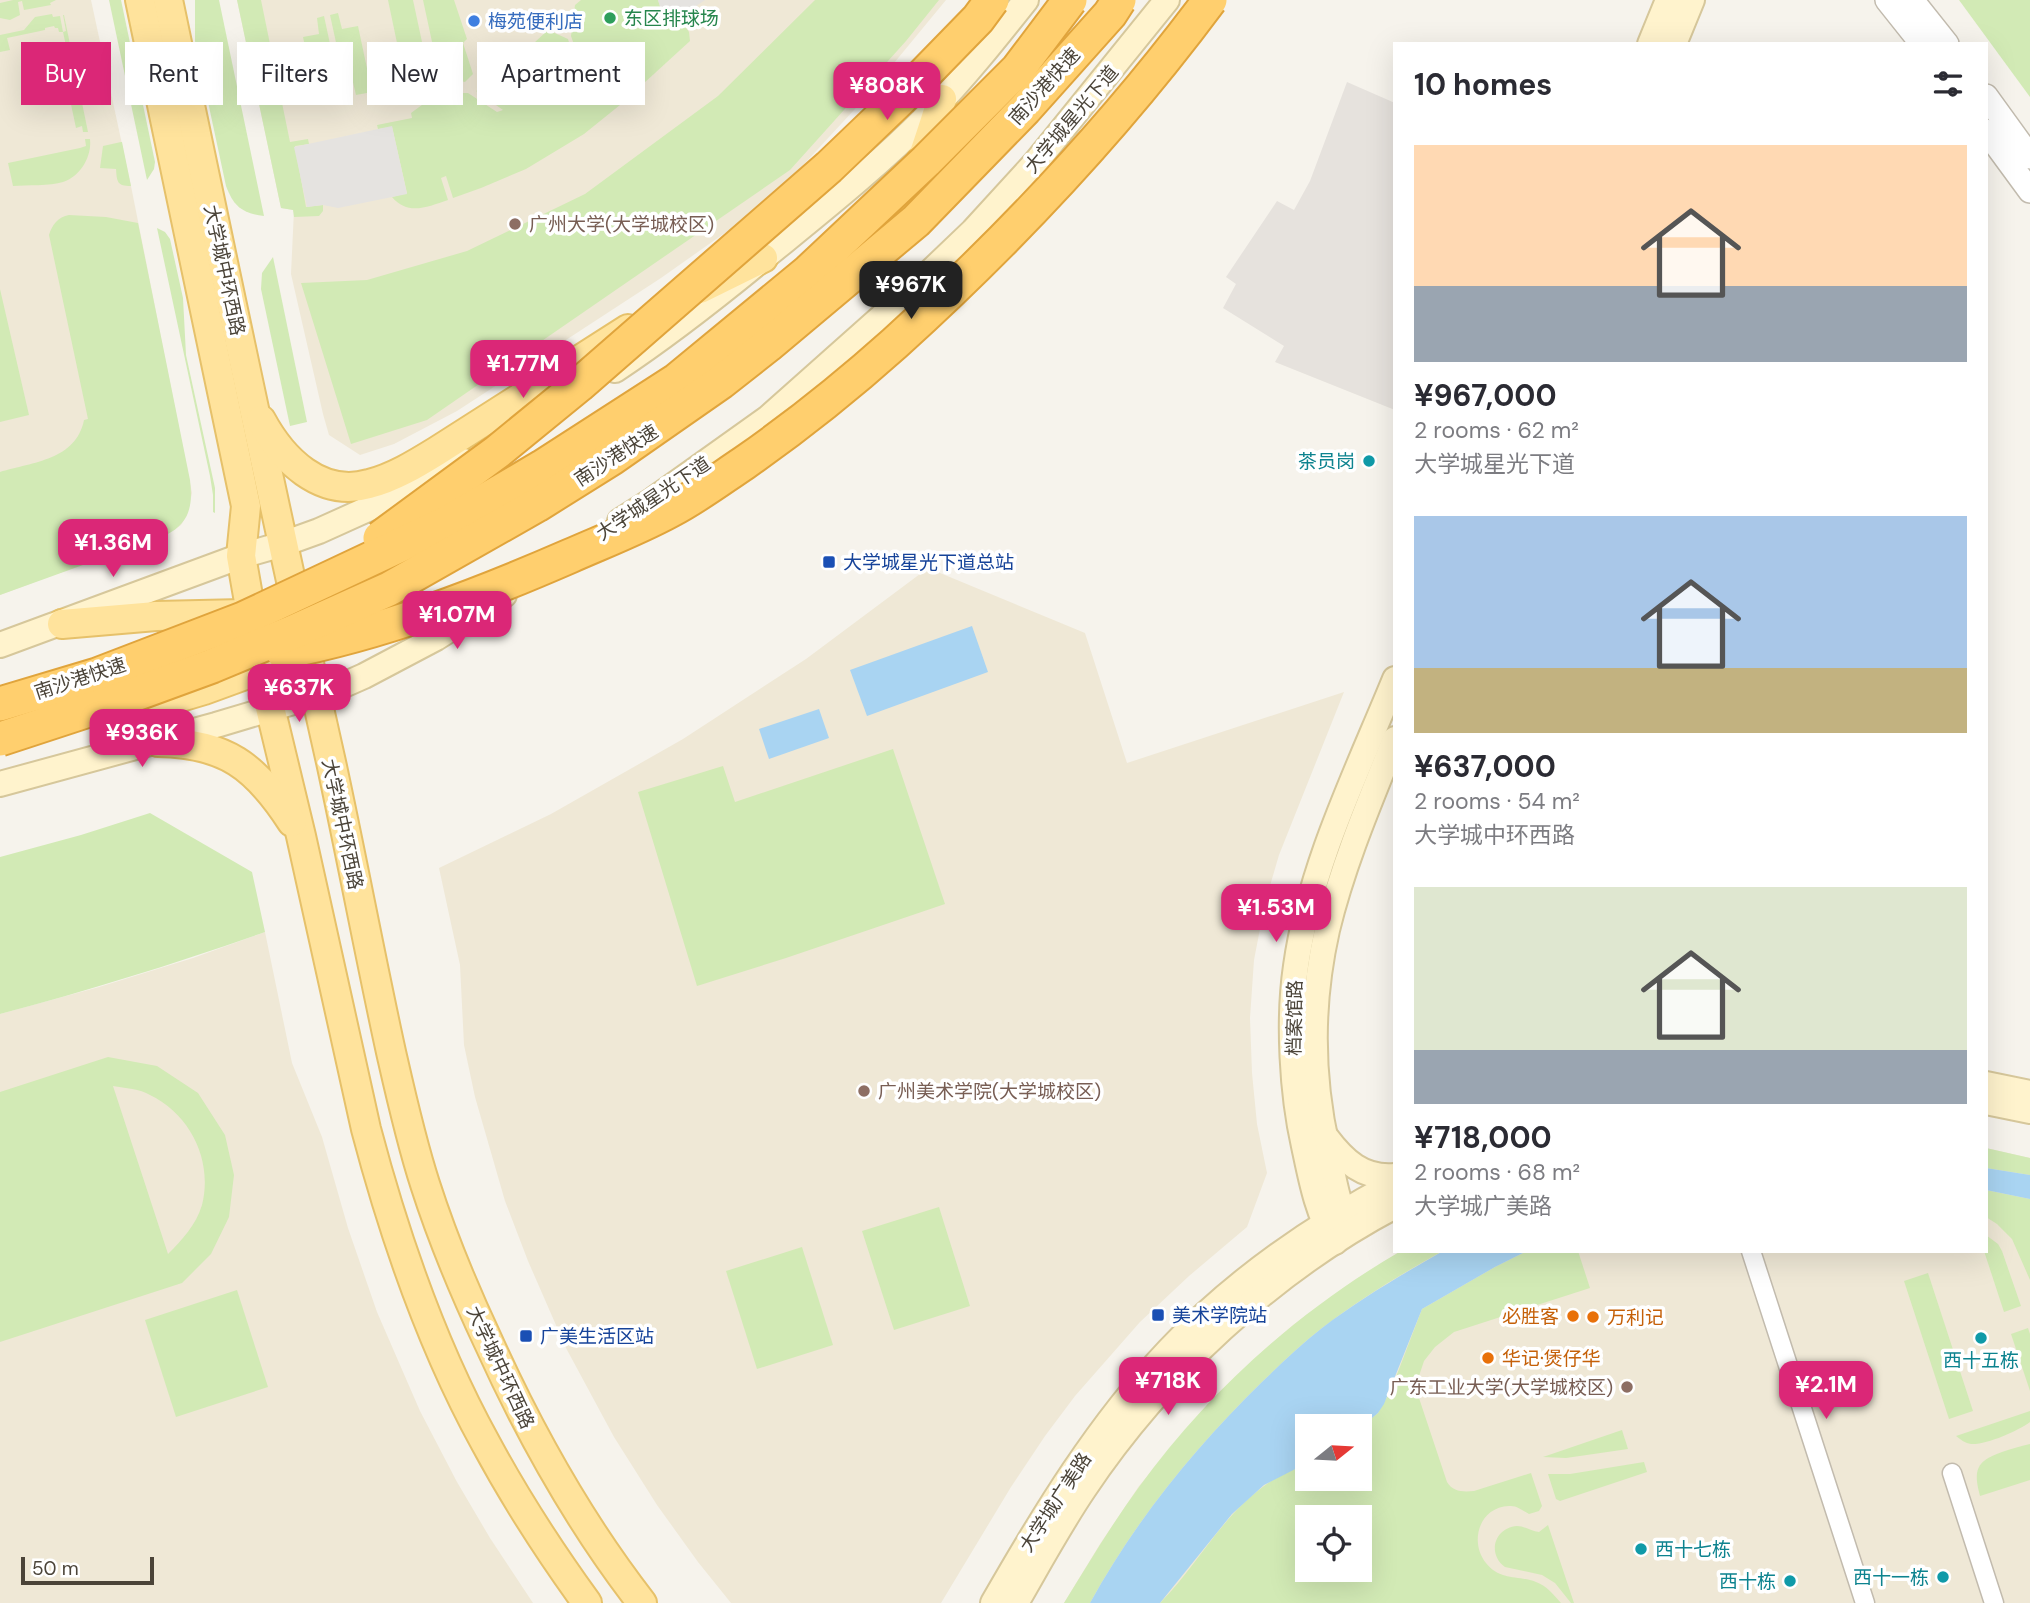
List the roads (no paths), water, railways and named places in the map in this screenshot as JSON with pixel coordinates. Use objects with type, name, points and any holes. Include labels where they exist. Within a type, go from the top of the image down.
[{"type":"highway","points":[[323,580],[497,452],[589,376],[829,167],[978,19],[992,0]]},
{"type":"highway","name":"南沙港快速","points":[[0,704],[97,675],[231,624],[447,523],[542,467],[677,380],[808,272],[926,161],[1018,68],[1070,0]]},
{"type":"highway","name":"南沙港快速","points":[[0,739],[119,700],[291,634],[389,589],[437,563],[612,458],[721,382],[916,221],[1025,109],[1110,14],[1119,0]]},
{"type":"highway","points":[[212,666],[320,645],[387,626],[515,580],[673,510],[721,479],[778,439],[869,366],[980,264],[1029,215],[1111,124],[1210,0]]},
{"type":"main road","name":"大学城中环西路","points":[[140,0],[246,506],[241,556],[261,670],[366,1129],[390,1215],[406,1260],[459,1390],[484,1440],[534,1525],[587,1603]]},
{"type":"main road","name":"大学城中环西路","points":[[168,0],[385,1023],[424,1182],[474,1311],[527,1424],[560,1485],[592,1535],[642,1603]]},
{"type":"main road","points":[[0,645],[349,519],[412,489],[529,422],[658,342],[858,181],[929,114],[990,46],[1026,0]]},
{"type":"main road","name":"大学城星光下道","points":[[0,784],[315,696],[364,676],[436,638],[653,500],[768,418],[904,297],[973,231],[1036,162],[1167,0]]},
{"type":"main road","points":[[1651,42],[1668,0]]},
{"type":"main road","points":[[1675,42],[1692,0]]},
{"type":"main road","points":[[62,624],[156,616],[251,613],[295,599],[371,570],[469,525],[586,457],[685,396],[737,359],[876,236],[899,209],[919,166],[942,99]]},
{"type":"main road","points":[[253,406],[269,435],[295,466],[321,482],[337,487],[366,485],[412,466],[649,317],[700,288],[763,258]]},
{"type":"main road","points":[[0,749],[148,708],[261,670],[572,552]]},
{"type":"main road","name":"档案馆路","points":[[1338,1227],[1303,1145],[1296,1101],[1293,1033],[1295,968],[1318,872],[1393,684]]},
{"type":"main road","points":[[158,741],[201,746],[237,761],[268,787],[301,836]]},
{"type":"main road","name":"档案馆路","points":[[1338,1227],[1315,1064],[1315,1026],[1321,963],[1340,884],[1359,827],[1393,744]]},
{"type":"main road","points":[[1988,1084],[2030,1093]]},
{"type":"main road","points":[[1988,1102],[2030,1111]]},
{"type":"main road","points":[[1324,1133],[1341,1156],[1360,1171],[1393,1176]]},
{"type":"main road","points":[[1338,1227],[1393,1185]]},
{"type":"main road","points":[[1338,1227],[1393,1207]]},
{"type":"main road","name":"大学城广美路","points":[[993,1603],[1090,1447],[1168,1350],[1228,1294],[1262,1267],[1338,1227]]},
{"type":"main road","name":"大学城广美路","points":[[1016,1603],[1085,1488],[1163,1387],[1211,1338],[1284,1278],[1338,1227]]},
{"type":"street","points":[[1886,0],[1920,42]]},
{"type":"street","points":[[1912,0],[1945,42]]},
{"type":"street","points":[[1988,99],[2030,157]]},
{"type":"street","points":[[1988,134],[2030,191]]},
{"type":"street","points":[[1752,1253],[1865,1603]]},
{"type":"street","points":[[1952,1473],[1994,1603]]},
{"type":"water","points":[[972,626],[988,672],[867,716],[850,670]]},
{"type":"water","points":[[819,709],[829,738],[769,759],[759,729]]},
{"type":"water","points":[[1988,1168],[2030,1175],[2030,1199],[1988,1190]]},
{"type":"water","points":[[1440,1253],[1523,1253],[1422,1309],[1384,1404],[1372,1418],[1372,1414],[1295,1414],[1295,1469],[1264,1485],[1232,1514],[1160,1603],[1090,1603],[1147,1514],[1191,1458],[1263,1381],[1336,1317]]},
{"type":"place","name":"东区排球场","points":[[610,18]]},
{"type":"place","name":"梅苑便利店","points":[[474,21]]},
{"type":"place","name":"广州大学(大学城校区)","points":[[515,224]]},
{"type":"place","name":"茶员岗","points":[[1369,461]]},
{"type":"place","name":"大学城星光下道总站","points":[[829,562]]},
{"type":"place","name":"广州美术学院(大学城校区)","points":[[864,1091]]},
{"type":"place","name":"美术学院站","points":[[1158,1315]]},
{"type":"place","name":"必胜客","points":[[1573,1316]]},
{"type":"place","name":"万利记","points":[[1593,1317]]},
{"type":"place","name":"广美生活区站","points":[[526,1336]]},
{"type":"place","name":"西十五栋","points":[[1981,1338]]},
{"type":"place","name":"华记·煲仔华","points":[[1488,1358]]},
{"type":"place","name":"广东工业大学(大学城校区)","points":[[1627,1387]]},
{"type":"place","name":"西十七栋","points":[[1641,1549]]},
{"type":"place","name":"西十一栋","points":[[1943,1577]]},
{"type":"place","name":"西十栋","points":[[1790,1581]]}]
